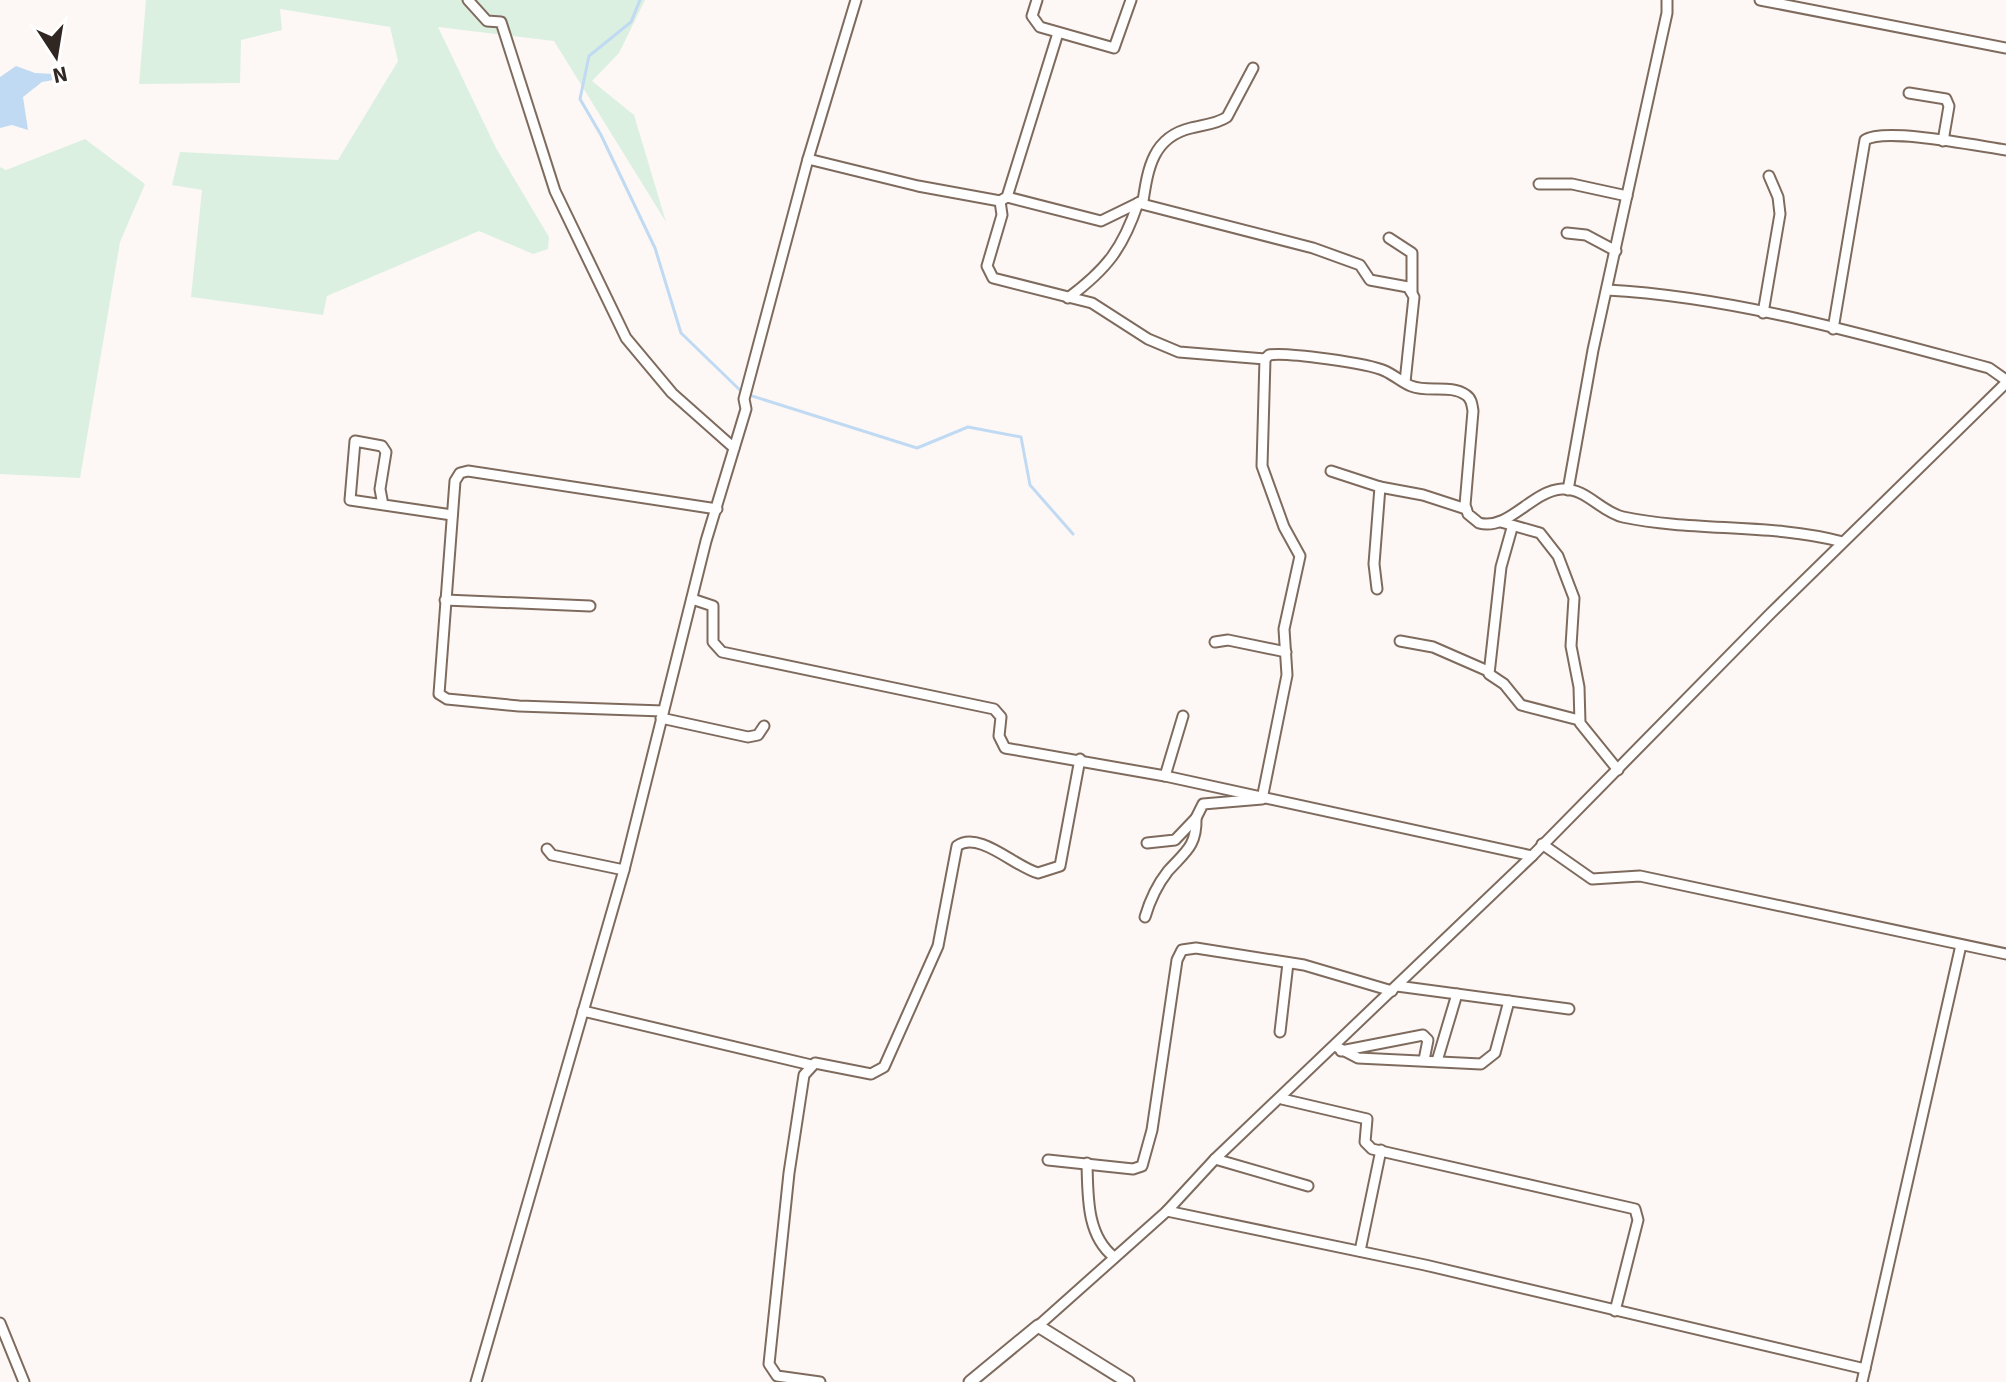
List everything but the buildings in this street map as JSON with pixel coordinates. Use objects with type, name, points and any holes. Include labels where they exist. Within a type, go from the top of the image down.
[{"type":"street","points":[[468,0],[487,21],[501,22],[555,191],[626,338],[672,393],[734,448]]},
{"type":"street","points":[[476,1382],[624,870],[692,599],[746,409],[747,389],[808,159],[856,0]]},
{"type":"street","points":[[1037,0],[1033,21],[1058,33],[1114,48],[1131,0]]},
{"type":"street","points":[[1568,490],[1607,290],[1667,13],[1667,0]]},
{"type":"street","points":[[1760,0],[2006,48]]},
{"type":"street","points":[[1058,33],[1004,199],[987,266],[989,273],[999,282],[1102,307],[1148,339],[1179,352],[1265,359],[1275,354],[1353,361],[1427,390],[1454,390],[1471,400],[1466,509]]},
{"type":"street","points":[[1068,298],[1116,256],[1141,202],[1147,170],[1162,143],[1183,130],[1227,117],[1253,68]]},
{"type":"street","points":[[1909,93],[1946,99],[1949,106],[1943,141]]},
{"type":"street","points":[[1833,329],[1865,140],[1883,136],[2006,150]]},
{"type":"street","points":[[808,159],[893,181],[1004,199],[1101,221],[1141,202],[1294,242],[1360,265],[1367,279],[1404,285],[1412,292]]},
{"type":"street","points":[[1763,313],[1780,214],[1778,197],[1769,176]]},
{"type":"street","points":[[1539,184],[1572,184],[1627,196]]},
{"type":"street","points":[[1567,233],[1586,235],[1616,251]]},
{"type":"street","points":[[1389,238],[1412,253],[1405,382]]},
{"type":"street","points":[[970,1382],[1167,1211],[1215,1159],[1338,1048],[2006,382],[1989,368],[1833,329],[1689,297],[1607,290]]},
{"type":"street","points":[[1262,799],[1287,675],[1284,629],[1300,556],[1284,527],[1262,466],[1265,359]]},
{"type":"street","points":[[383,505],[380,489],[386,452],[382,446],[355,441],[350,500],[383,505],[452,515]]},
{"type":"street","points":[[717,509],[468,471],[460,473],[455,481],[437,689],[442,697],[519,706],[662,714],[748,737],[755,737],[764,726]]},
{"type":"street","points":[[1331,471],[1466,509],[1479,523],[1501,522],[1512,528],[1530,529],[1547,538],[1572,587],[1575,609],[1571,646],[1579,687],[1579,720],[1585,733],[1618,770]]},
{"type":"street","points":[[1377,589],[1374,564],[1380,487]]},
{"type":"street","points":[[1501,522],[1539,496],[1568,490],[1624,517],[1793,531],[1843,542]]},
{"type":"street","points":[[1488,671],[1501,567],[1512,528]]},
{"type":"street","points":[[692,599],[713,606],[713,642],[722,652],[994,709],[1001,717],[1000,742],[1005,748],[1165,776],[1532,856]]},
{"type":"street","points":[[445,600],[590,606]]},
{"type":"street","points":[[1215,642],[1228,640],[1286,652]]},
{"type":"street","points":[[1400,641],[1439,649],[1488,671],[1521,705],[1579,720]]},
{"type":"street","points":[[1165,776],[1183,716]]},
{"type":"street","points":[[583,1011],[811,1065],[871,1074],[884,1067],[938,946],[957,846],[963,841],[976,842],[1031,871],[1053,871],[1064,857],[1080,759]]},
{"type":"street","points":[[1147,843],[1175,840],[1196,818],[1203,804],[1262,799]]},
{"type":"street","points":[[1145,917],[1160,881],[1191,849],[1196,837],[1196,818]]},
{"type":"street","points":[[1542,844],[1592,879],[1640,876],[2006,954]]},
{"type":"street","points":[[547,849],[552,855],[624,870]]},
{"type":"street","points":[[1862,1382],[1961,945]]},
{"type":"street","points":[[1048,1160],[1133,1169],[1144,1161],[1177,960],[1182,950],[1196,948],[1304,965],[1395,988],[1569,1009]]},
{"type":"street","points":[[1280,1032],[1288,963]]},
{"type":"street","points":[[1437,1061],[1457,994]]},
{"type":"street","points":[[1338,1048],[1358,1058],[1481,1064],[1492,1059],[1509,1001]]},
{"type":"street","points":[[1338,1048],[1423,1035],[1428,1040],[1424,1060]]},
{"type":"street","points":[[811,1065],[804,1075],[792,1150],[769,1364],[777,1376],[820,1382]]},
{"type":"street","points":[[1282,1099],[1367,1119],[1367,1147],[1635,1209],[1638,1220],[1615,1311]]},
{"type":"street","points":[[1360,1251],[1381,1150]]},
{"type":"street","points":[[1215,1159],[1308,1186]]},
{"type":"street","points":[[1087,1163],[1092,1219],[1100,1241],[1114,1257]]},
{"type":"street","points":[[1167,1211],[1360,1251],[1865,1369]]},
{"type":"street","points":[[0,1323],[24,1382]]},
{"type":"street","points":[[1038,1326],[1128,1382]]},
{"type":"green space","points":[[146,0],[645,0],[619,53],[592,81],[634,115],[666,222],[554,41],[438,27],[496,148],[549,237],[548,249],[533,254],[479,231],[327,296],[323,315],[191,297],[202,190],[172,185],[180,152],[338,160],[398,61],[390,27],[280,9],[282,30],[241,40],[240,83],[139,84]]},
{"type":"green space","points":[[85,139],[145,184],[120,242],[80,478],[0,474],[0,167],[6,170]]},
{"type":"water","points":[[16,66],[35,73],[54,74],[59,79],[42,82],[23,97],[28,130],[12,125],[0,128],[0,77]]},
{"type":"waterway","points":[[640,0],[631,22],[589,56],[580,99],[601,135],[655,248],[681,333],[742,392]]},
{"type":"waterway","points":[[749,395],[917,448],[968,427],[1021,437],[1030,485],[1073,534]]}]
